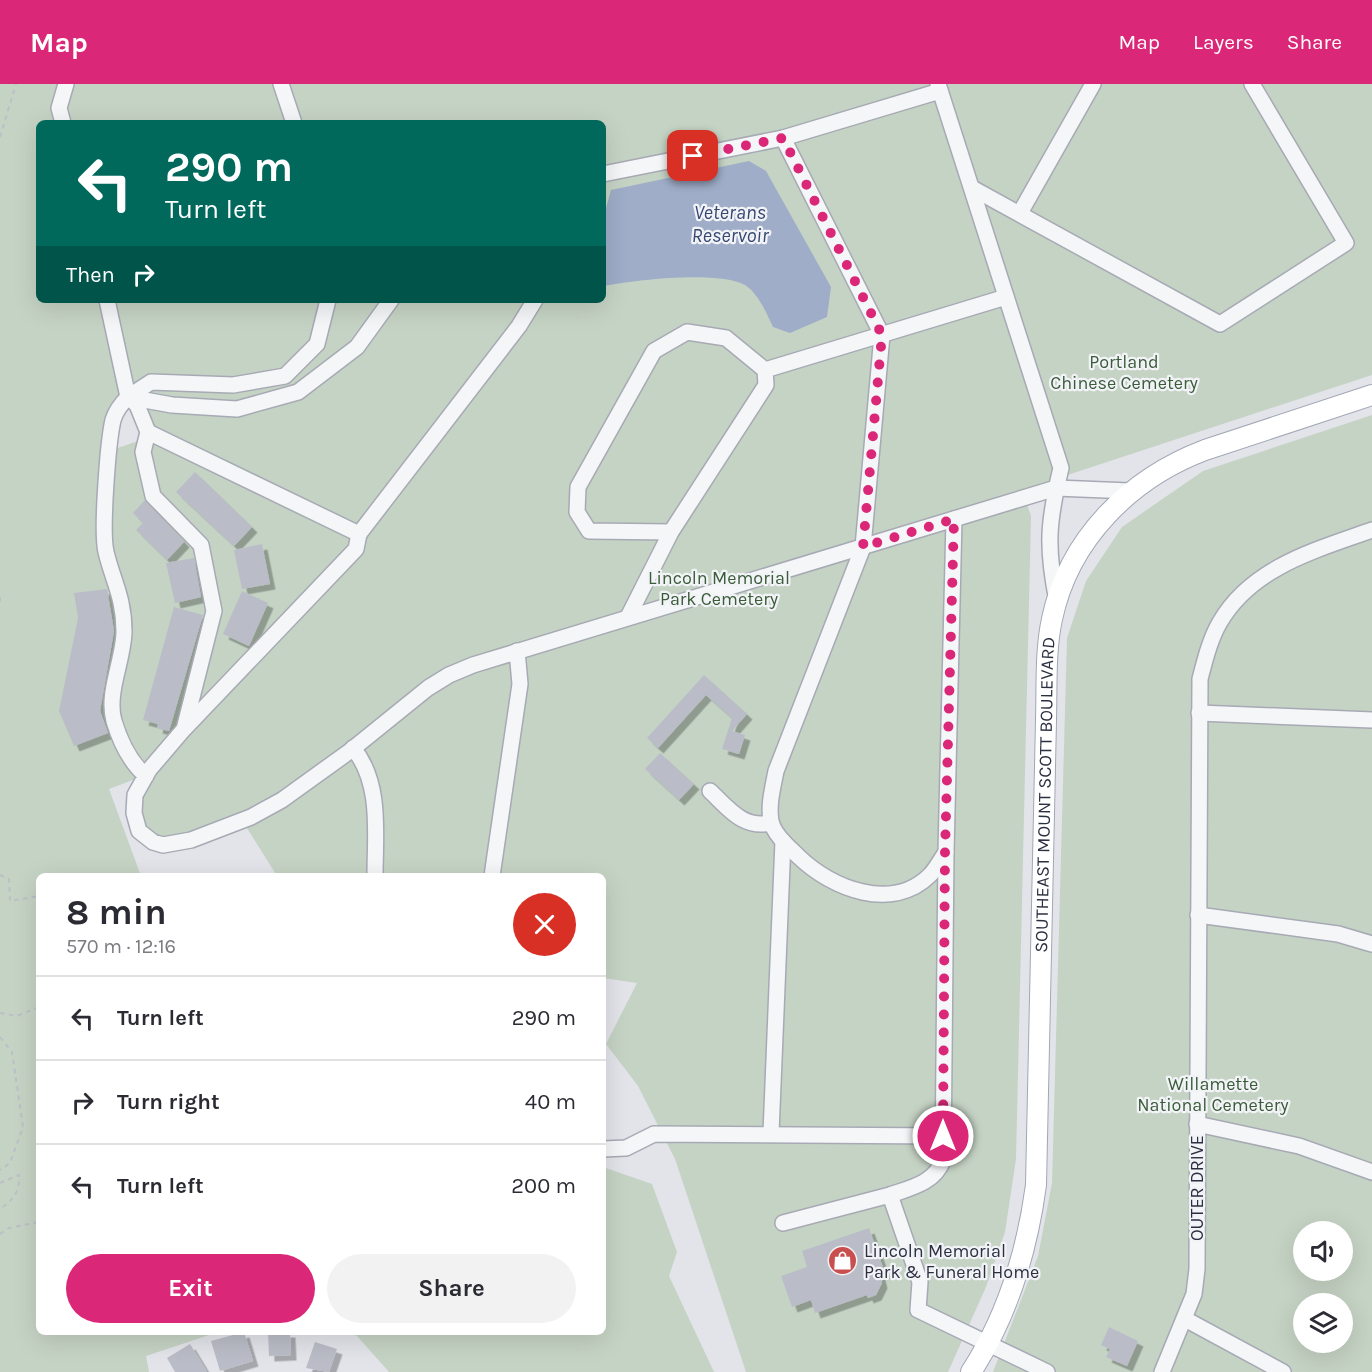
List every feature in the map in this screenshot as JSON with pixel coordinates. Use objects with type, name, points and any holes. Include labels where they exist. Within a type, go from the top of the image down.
[{"type":"main road","name":"SOUTHEAST MOUNT SCOTT BOULEVARD","points":[[971,1372],[987,1344],[1025,1253],[1036,1185],[1046,720],[1049,646],[1057,601],[1086,540],[1130,491],[1179,460],[1372,395]]},
{"type":"street","points":[[62,120],[59,108],[66,84]]},
{"type":"street","points":[[281,84],[293,120]]},
{"type":"street","points":[[1020,213],[1093,84]]},
{"type":"street","points":[[972,188],[1220,324],[1346,243],[1252,84]]},
{"type":"street","points":[[606,173],[783,138],[939,87],[1061,468],[1049,518],[1049,564],[1057,601]]},
{"type":"street","points":[[783,138],[882,335],[863,547],[776,771],[771,798],[771,823],[783,841],[803,860],[833,882],[868,895],[893,893],[917,885],[930,875],[945,852]]},
{"type":"street","points":[[765,370],[1006,297]]},
{"type":"street","points":[[108,303],[128,397],[137,405],[148,432],[143,452],[153,496],[201,545],[214,611],[184,729]]},
{"type":"street","points":[[146,776],[135,767],[114,720],[113,707],[124,634],[121,595],[105,551],[105,510],[113,420],[119,405],[151,382],[233,385],[285,376],[317,344],[327,303]]},
{"type":"street","points":[[128,397],[172,405],[237,409],[298,392],[357,347],[389,303]]},
{"type":"street","points":[[533,303],[519,326],[359,534],[356,549],[184,729],[146,776],[135,795],[134,813],[139,831],[153,842],[163,845],[178,843],[251,817],[282,800],[353,748],[428,688],[449,675],[517,651],[1056,488],[1130,491]]},
{"type":"street","points":[[628,617],[671,532],[766,385],[765,370],[726,338],[687,332],[654,351],[578,487],[577,512],[589,531],[671,532]]},
{"type":"street","points":[[148,432],[359,534]]},
{"type":"street","points":[[783,1223],[890,1196],[922,1184],[940,1170],[943,1160],[945,852],[954,519]]},
{"type":"street","name":"OUTER DRIVE","points":[[1162,1372],[1194,1294],[1197,1269],[1200,679],[1220,622],[1236,600],[1252,584],[1278,567],[1309,552],[1372,530]]},
{"type":"street","points":[[492,873],[520,684],[517,651]]},
{"type":"street","points":[[1199,713],[1372,720]]},
{"type":"street","points":[[353,748],[362,759],[371,780],[375,811],[375,873]]},
{"type":"street","points":[[710,791],[746,822],[757,826],[771,823]]},
{"type":"street","points":[[771,1133],[783,841]]},
{"type":"street","points":[[1198,915],[1338,934],[1372,944]]},
{"type":"street","points":[[1197,1124],[1299,1146],[1372,1172]]},
{"type":"street","points":[[606,1149],[626,1148],[654,1134],[771,1133],[943,1136]]},
{"type":"street","points":[[890,1196],[920,1282],[918,1310],[1047,1372]]},
{"type":"street","points":[[1185,1319],[1283,1372]]},
{"type":"path","points":[[0,137],[16,84]]},
{"type":"path","points":[[0,597],[0,603]]},
{"type":"path","points":[[0,874],[9,879],[10,901],[36,897]]},
{"type":"path","points":[[0,1013],[17,1016],[36,1008]]},
{"type":"path","points":[[0,1037],[12,1052],[23,1127],[10,1163],[0,1170]]},
{"type":"path","points":[[0,1183],[19,1175],[20,1186],[12,1200],[0,1209]]},
{"type":"path","points":[[0,1234],[9,1228],[36,1223]]},
{"type":"green space","name":"Lincoln Memorial Park Cemetery","points":[[0,84],[1372,84],[1372,375],[1022,490],[1031,516],[1016,1159],[1005,1232],[986,1287],[948,1372],[746,1372],[675,1159],[638,1086],[606,1044],[637,983],[606,978],[606,873],[275,873],[245,825],[175,851],[138,834],[130,802],[146,775],[109,789],[140,873],[36,873],[36,1335],[209,1335],[146,1356],[149,1372],[0,1372]],"holes":[[[122,392],[131,393],[141,440],[100,454]]]},
{"type":"green space","name":"Willamette National Cemetery","points":[[1372,415],[1372,1372],[993,1372],[1038,1256],[1052,1183],[1067,638],[1086,581],[1122,527],[1203,471]]},
{"type":"green space","points":[[606,1168],[652,1184],[677,1252],[669,1276],[714,1372],[389,1372],[354,1335],[606,1335]]},
{"type":"water","name":"Veterans Reservoir","points":[[749,161],[766,171],[831,287],[827,317],[790,333],[773,327],[758,298],[745,285],[733,280],[697,277],[654,279],[606,286],[606,208],[611,190]]},
{"type":"building","points":[[195,472],[252,527],[234,546],[176,492]]},
{"type":"building","points":[[145,500],[184,542],[167,560],[136,530],[143,523],[133,513]]},
{"type":"building","points":[[262,544],[270,584],[242,589],[234,550]]},
{"type":"building","points":[[194,558],[201,597],[175,603],[166,563]]},
{"type":"building","points":[[107,589],[114,631],[100,711],[108,733],[74,746],[59,711],[78,618],[74,593]]},
{"type":"building","points":[[242,591],[268,603],[249,646],[223,634]]},
{"type":"building","points":[[174,607],[203,615],[169,731],[157,728],[158,724],[143,720]]},
{"type":"building","points":[[704,675],[747,714],[732,731],[745,735],[739,754],[722,749],[732,718],[706,695],[658,748],[647,738]]},
{"type":"building","points":[[660,753],[694,784],[679,800],[645,769]]},
{"type":"building","name":"Lincoln Memorial Park & Funeral Home","points":[[869,1228],[885,1273],[880,1275],[882,1283],[876,1295],[868,1298],[867,1295],[815,1313],[811,1300],[792,1307],[781,1276],[807,1267],[802,1251]]},
{"type":"building","points":[[1109,1327],[1138,1341],[1127,1366],[1106,1357],[1110,1349],[1101,1345]]},
{"type":"building","points":[[233,1335],[245,1335],[253,1361],[220,1371],[211,1341]]},
{"type":"building","points":[[268,1335],[290,1335],[291,1355],[269,1356]]},
{"type":"building","points":[[315,1342],[337,1349],[329,1372],[306,1368]]},
{"type":"building","points":[[190,1344],[207,1372],[175,1372],[167,1358]]},
{"type":"place","name":"Lincoln Memorial Park & Funeral Home","points":[[843,1261]]},
{"type":"route","points":[[693,156],[783,138],[882,335],[863,547],[954,519],[945,852],[943,1136]]},
{"type":"park label","name":"Portland Chinese Cemetery","points":[[1124,372]]}]
